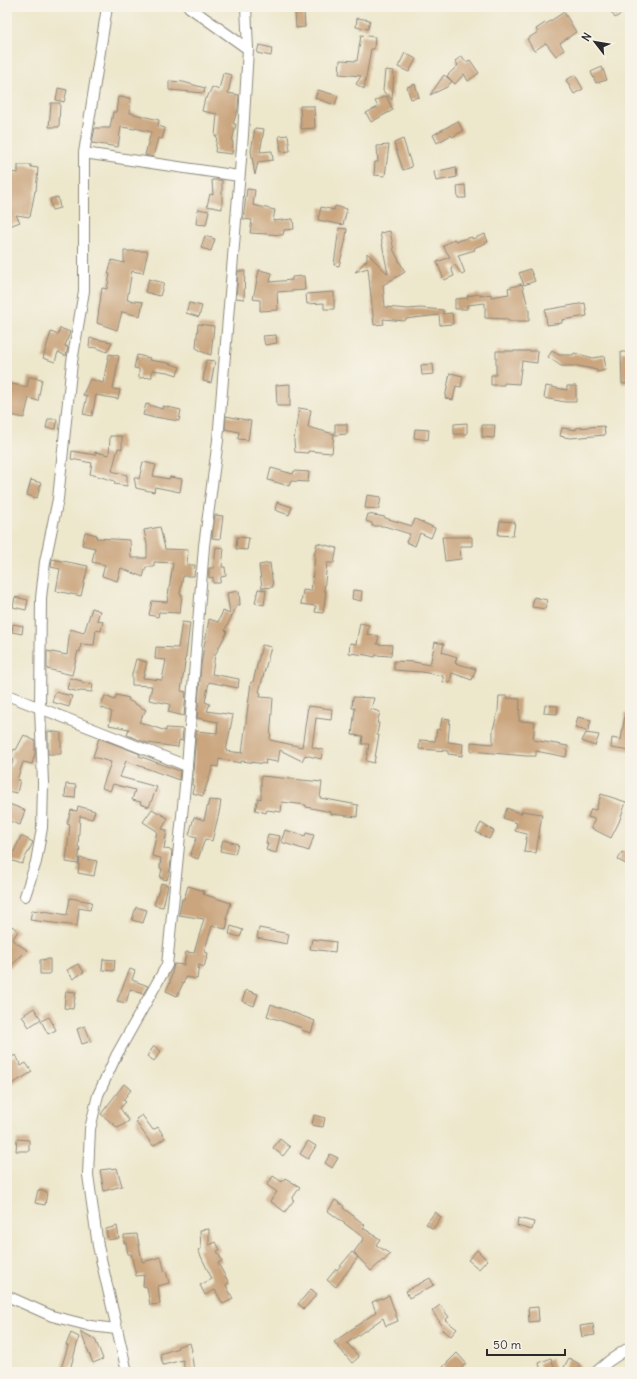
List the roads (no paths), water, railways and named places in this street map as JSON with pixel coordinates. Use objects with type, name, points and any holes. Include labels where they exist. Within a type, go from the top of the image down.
[{"type":"street","points":[[25,896],[36,862],[42,828],[43,783],[40,708],[42,598],[45,562],[58,499],[72,362],[84,291],[84,153],[107,7]]},
{"type":"street","points":[[189,7],[248,49]]},
{"type":"street","points":[[127,1372],[98,1246],[88,1175],[90,1129],[98,1095],[116,1056],[168,965],[187,766],[204,546],[218,440],[243,135],[248,49],[246,7]]},
{"type":"street","points":[[84,153],[239,176]]},
{"type":"street","points":[[7,695],[187,766]]},
{"type":"street","points":[[7,1296],[52,1316],[91,1326],[116,1329]]},
{"type":"street","points":[[596,1372],[630,1347]]}]
